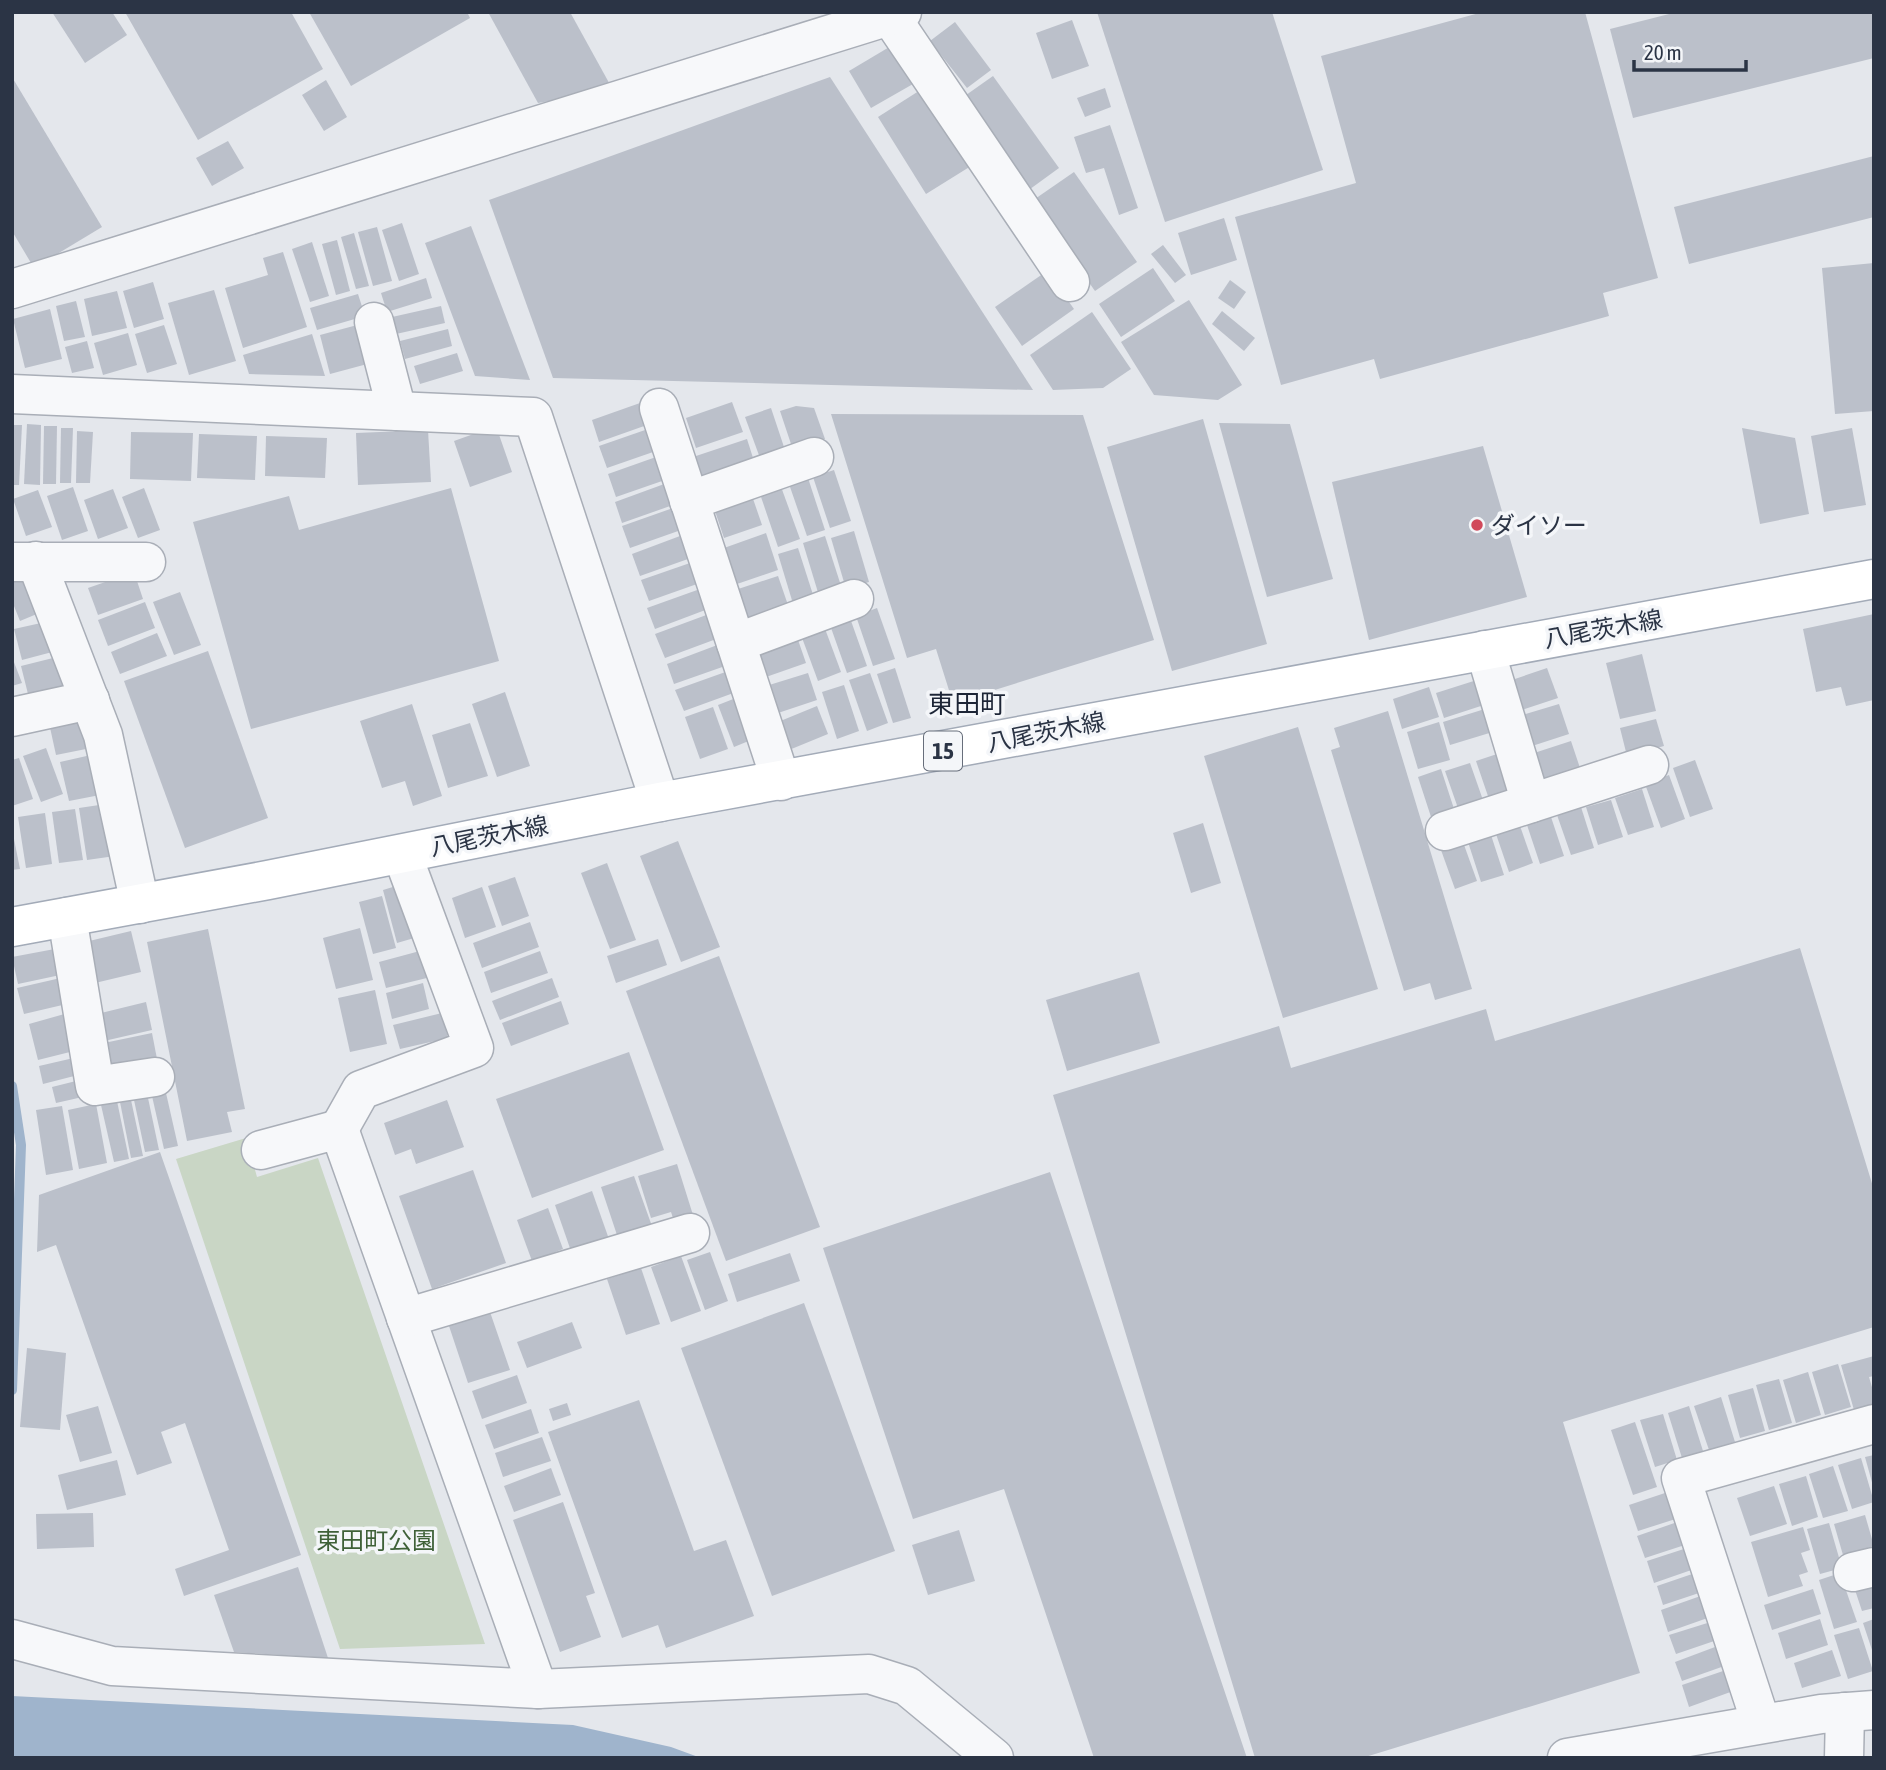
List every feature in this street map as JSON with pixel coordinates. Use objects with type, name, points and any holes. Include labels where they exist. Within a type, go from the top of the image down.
[{"type":"main road","name":"八尾茨木線","points":[[12,928],[660,802],[1874,579]]},
{"type":"street","points":[[12,289],[896,14],[1070,282]]},
{"type":"street","points":[[374,322],[397,411]]},
{"type":"street","points":[[12,394],[534,418],[660,802]]},
{"type":"street","points":[[659,408],[781,781]]},
{"type":"street","points":[[689,501],[814,457]]},
{"type":"street","points":[[140,904],[103,735],[90,700],[24,561],[146,562]]},
{"type":"street","points":[[736,643],[854,599]]},
{"type":"street","points":[[1485,650],[1531,803]]},
{"type":"street","points":[[12,717],[90,700]]},
{"type":"street","points":[[1445,831],[1649,765]]},
{"type":"street","points":[[261,1150],[339,1129],[361,1090],[474,1048],[402,854]]},
{"type":"street","points":[[67,917],[95,1086],[155,1077]]},
{"type":"street","points":[[339,1129],[538,1689]]},
{"type":"street","points":[[406,1318],[690,1233]]},
{"type":"street","points":[[1761,1723],[1681,1478],[1874,1424]]},
{"type":"street","points":[[12,1639],[112,1666],[538,1689],[869,1674],[906,1686],[994,1758]]},
{"type":"street","points":[[1567,1758],[1761,1723],[1860,1711],[1844,1758]]},
{"type":"green space","name":"東田町公園","points":[[246,1138],[257,1177],[318,1158],[485,1644],[340,1649],[176,1159]]},
{"type":"water","points":[[12,1696],[573,1725],[671,1747],[701,1758],[12,1758]]},
{"type":"building","points":[[52,12],[112,12],[127,35],[85,63]]},
{"type":"building","points":[[125,12],[291,12],[323,69],[198,140]]},
{"type":"building","points":[[309,12],[467,12],[470,18],[351,86]]},
{"type":"building","points":[[488,12],[570,12],[613,90],[538,103]]},
{"type":"building","points":[[1097,12],[1272,12],[1323,170],[1165,222]]},
{"type":"building","points":[[1483,12],[1585,12],[1658,278],[1603,293],[1609,316],[1380,379],[1374,359],[1281,385],[1235,217],[1356,183],[1321,56]]},
{"type":"building","points":[[1677,12],[1874,12],[1874,58],[1633,118],[1610,29]]},
{"type":"building","points":[[1072,20],[1089,66],[1052,79],[1036,33]]},
{"type":"building","points":[[955,22],[991,70],[967,88],[930,41]]},
{"type":"building","points":[[891,46],[913,84],[871,108],[849,71]]},
{"type":"building","points":[[993,76],[1059,168],[1026,192],[959,100]]},
{"type":"building","points":[[12,77],[102,227],[34,268],[12,231]]},
{"type":"building","points":[[830,77],[1033,390],[553,378],[489,200]]},
{"type":"building","points":[[326,80],[347,117],[324,131],[302,95]]},
{"type":"building","points":[[1105,88],[1111,107],[1085,117],[1077,98]]},
{"type":"building","points":[[922,89],[971,166],[926,194],[878,117]]},
{"type":"building","points":[[1110,125],[1138,208],[1119,215],[1104,168],[1086,173],[1074,137]]},
{"type":"building","points":[[228,141],[244,168],[212,186],[196,158]]},
{"type":"building","points":[[1874,156],[1874,217],[1689,264],[1674,207]]},
{"type":"building","points":[[1074,172],[1137,262],[1095,291],[1032,201]]},
{"type":"building","points":[[1224,218],[1237,260],[1191,275],[1178,233]]},
{"type":"building","points":[[402,223],[419,274],[399,281],[382,230]]},
{"type":"building","points":[[471,226],[530,380],[475,376],[425,243]]},
{"type":"building","points":[[377,227],[392,281],[373,286],[358,232]]},
{"type":"building","points":[[354,233],[369,286],[356,289],[341,237]]},
{"type":"building","points":[[337,240],[350,291],[336,295],[322,244]]},
{"type":"building","points":[[312,242],[329,296],[310,302],[292,249]]},
{"type":"building","points":[[1163,245],[1186,275],[1175,283],[1151,254]]},
{"type":"building","points":[[283,252],[307,327],[243,348],[225,288],[268,275],[263,258]]},
{"type":"building","points":[[1874,263],[1874,411],[1835,414],[1822,268]]},
{"type":"building","points":[[1153,268],[1175,301],[1121,337],[1099,304]]},
{"type":"building","points":[[1047,271],[1074,309],[1022,346],[995,307]]},
{"type":"building","points":[[426,278],[432,298],[387,312],[381,293]]},
{"type":"building","points":[[1230,280],[1246,292],[1234,309],[1218,298]]},
{"type":"building","points":[[153,282],[164,319],[134,328],[123,291]]},
{"type":"building","points":[[214,290],[236,361],[189,375],[168,303]]},
{"type":"building","points":[[117,291],[127,328],[92,336],[84,299]]},
{"type":"building","points":[[358,294],[365,316],[317,330],[310,308]]},
{"type":"building","points":[[1189,300],[1242,385],[1218,400],[1154,395],[1121,342]]},
{"type":"building","points":[[76,301],[85,337],[64,341],[56,306]]},
{"type":"building","points":[[441,306],[445,323],[396,334],[392,317]]},
{"type":"building","points":[[50,309],[62,359],[25,368],[13,319]]},
{"type":"building","points":[[1222,311],[1255,338],[1244,351],[1212,324]]},
{"type":"building","points":[[1092,312],[1131,369],[1103,388],[1053,390],[1030,355]]},
{"type":"building","points":[[361,324],[371,363],[330,374],[320,335]]},
{"type":"building","points":[[164,325],[177,364],[147,373],[135,334]]},
{"type":"building","points":[[448,329],[452,346],[405,359],[400,341]]},
{"type":"building","points":[[128,333],[137,365],[103,375],[94,343]]},
{"type":"building","points":[[312,334],[325,376],[249,374],[243,355]]},
{"type":"building","points":[[87,341],[94,368],[72,373],[65,347]]},
{"type":"building","points":[[457,353],[463,371],[420,384],[414,366]]},
{"type":"building","points":[[732,402],[743,432],[696,448],[686,418]]},
{"type":"building","points":[[640,403],[647,425],[599,442],[592,420]]},
{"type":"building","points":[[796,406],[814,408],[825,439],[793,450],[780,411]]},
{"type":"building","points":[[771,408],[785,450],[760,458],[745,417]]},
{"type":"building","points":[[831,414],[1083,415],[1154,640],[953,703],[936,649],[907,658]]},
{"type":"building","points":[[1203,419],[1267,644],[1172,671],[1107,447]]},
{"type":"building","points":[[1219,423],[1290,424],[1333,579],[1267,597]]},
{"type":"building","points":[[27,424],[41,425],[40,485],[24,484]]},
{"type":"building","points":[[12,425],[22,425],[19,485],[12,485]]},
{"type":"building","points":[[44,426],[57,426],[56,484],[43,484]]},
{"type":"building","points":[[496,426],[512,472],[470,487],[454,441]]},
{"type":"building","points":[[61,428],[73,428],[71,483],[60,483]]},
{"type":"building","points":[[1742,428],[1795,438],[1809,514],[1760,524]]},
{"type":"building","points":[[1852,428],[1866,505],[1824,512],[1811,436]]},
{"type":"building","points":[[648,429],[656,451],[607,468],[599,446]]},
{"type":"building","points":[[428,430],[431,482],[358,485],[356,433]]},
{"type":"building","points":[[77,431],[93,432],[90,483],[76,483]]},
{"type":"building","points":[[131,432],[193,433],[191,481],[130,479]]},
{"type":"building","points":[[199,434],[257,436],[255,480],[197,478]]},
{"type":"building","points":[[266,436],[327,438],[325,478],[265,476]]},
{"type":"building","points":[[747,439],[754,461],[700,480],[693,457]]},
{"type":"building","points":[[1483,446],[1527,597],[1369,640],[1332,482]]},
{"type":"building","points":[[656,457],[665,480],[616,497],[608,474]]},
{"type":"building","points":[[834,470],[851,521],[830,528],[813,477]]},
{"type":"building","points":[[808,478],[825,530],[807,536],[789,484]]},
{"type":"building","points":[[667,483],[673,505],[622,523],[615,502]]},
{"type":"building","points":[[780,484],[800,539],[778,547],[759,491]]},
{"type":"building","points":[[73,487],[88,531],[62,540],[47,496]]},
{"type":"building","points":[[144,488],[160,530],[138,538],[122,497]]},
{"type":"building","points":[[451,488],[499,661],[251,729],[193,522],[289,496],[299,530]]},
{"type":"building","points":[[113,489],[128,528],[98,539],[84,500]]},
{"type":"building","points":[[38,490],[52,527],[26,536],[13,499]]},
{"type":"building","points":[[751,493],[762,525],[724,538],[713,505]]},
{"type":"building","points":[[673,508],[681,530],[630,548],[622,526]]},
{"type":"building","points":[[854,531],[869,582],[846,589],[831,538]]},
{"type":"building","points":[[766,533],[778,570],[737,584],[724,548]]},
{"type":"building","points":[[680,536],[688,559],[640,576],[632,554]]},
{"type":"building","points":[[825,536],[843,592],[820,599],[803,543]]},
{"type":"building","points":[[798,548],[815,601],[794,607],[778,554]]},
{"type":"building","points":[[690,563],[697,584],[649,601],[641,580]]},
{"type":"building","points":[[134,572],[143,599],[98,615],[88,588]]},
{"type":"building","points":[[29,573],[44,611],[20,621],[12,601],[12,580]]},
{"type":"building","points":[[778,576],[788,605],[745,619],[735,590]]},
{"type":"building","points":[[700,589],[708,609],[655,629],[647,608]]},
{"type":"building","points":[[180,592],[201,645],[174,655],[153,602]]},
{"type":"building","points":[[145,602],[155,628],[108,646],[98,620]]},
{"type":"building","points":[[877,608],[895,659],[873,666],[856,616]]},
{"type":"building","points":[[709,614],[719,638],[665,658],[655,634]]},
{"type":"building","points":[[1874,614],[1874,700],[1846,706],[1841,687],[1816,692],[1803,629]]},
{"type":"building","points":[[850,618],[867,666],[847,673],[830,625]]},
{"type":"building","points":[[50,621],[56,651],[22,660],[14,629]]},
{"type":"building","points":[[824,626],[841,672],[818,681],[801,635]]},
{"type":"building","points":[[157,633],[167,656],[120,674],[111,652]]},
{"type":"building","points":[[797,637],[806,663],[766,677],[757,651]]},
{"type":"building","points":[[720,644],[728,665],[674,684],[667,664]]},
{"type":"building","points":[[208,651],[268,818],[185,848],[124,681]]},
{"type":"building","points":[[1642,654],[1656,711],[1620,719],[1606,663]]},
{"type":"building","points":[[61,656],[68,685],[28,694],[21,666]]},
{"type":"building","points":[[12,657],[22,683],[12,686]]},
{"type":"building","points":[[895,668],[911,718],[893,723],[877,674]]},
{"type":"building","points":[[1547,668],[1558,698],[1519,711],[1509,681]]},
{"type":"building","points":[[731,670],[739,691],[684,711],[675,690]]},
{"type":"building","points":[[808,673],[817,700],[775,714],[766,686]]},
{"type":"building","points":[[870,673],[888,723],[867,731],[849,680]]},
{"type":"building","points":[[1480,679],[1487,704],[1444,718],[1436,693]]},
{"type":"building","points":[[844,685],[859,731],[837,739],[822,692]]},
{"type":"building","points":[[1429,687],[1439,717],[1402,729],[1393,699]]},
{"type":"building","points":[[505,692],[530,766],[497,777],[472,704]]},
{"type":"building","points":[[741,696],[756,738],[734,747],[718,705]]},
{"type":"building","points":[[412,704],[442,796],[413,806],[405,781],[382,788],[360,721]]},
{"type":"building","points":[[1559,704],[1569,734],[1529,747],[1519,716]]},
{"type":"building","points":[[817,706],[828,734],[789,750],[778,722]]},
{"type":"building","points":[[713,707],[728,749],[700,759],[685,717]]},
{"type":"building","points":[[1488,708],[1496,731],[1450,745],[1443,722]]},
{"type":"building","points":[[1388,711],[1472,989],[1435,1000],[1430,983],[1404,991],[1331,750],[1340,747],[1334,728]]},
{"type":"building","points":[[84,715],[91,748],[56,755],[49,723]]},
{"type":"building","points":[[1656,719],[1664,746],[1627,756],[1620,728]]},
{"type":"building","points":[[1439,722],[1450,760],[1418,769],[1407,732]]},
{"type":"building","points":[[470,723],[488,776],[448,788],[432,735]]},
{"type":"building","points":[[1298,727],[1378,989],[1283,1018],[1204,756]]},
{"type":"building","points":[[1571,741],[1581,771],[1541,784],[1531,754]]},
{"type":"building","points":[[46,748],[63,794],[41,802],[23,756]]},
{"type":"building","points":[[1500,753],[1512,791],[1489,799],[1476,761]]},
{"type":"building","points":[[91,755],[100,795],[69,801],[60,762]]},
{"type":"building","points":[[19,758],[33,799],[12,806],[12,760]]},
{"type":"building","points":[[1695,760],[1713,809],[1690,817],[1673,768]]},
{"type":"building","points":[[1470,763],[1484,803],[1459,811],[1445,771]]},
{"type":"building","points":[[1441,769],[1455,812],[1432,820],[1418,777]]},
{"type":"building","points":[[1669,775],[1685,819],[1661,828],[1645,784]]},
{"type":"building","points":[[1642,789],[1654,827],[1628,835],[1615,798]]},
{"type":"building","points":[[1611,800],[1623,837],[1598,845],[1586,807]]},
{"type":"building","points":[[106,804],[115,856],[87,860],[79,808]]},
{"type":"building","points":[[1581,807],[1594,848],[1571,855],[1557,815]]},
{"type":"building","points":[[75,809],[83,860],[59,863],[52,812]]},
{"type":"building","points":[[45,813],[52,864],[26,868],[18,817]]},
{"type":"building","points":[[1550,814],[1564,856],[1540,864],[1526,822]]},
{"type":"building","points":[[1203,823],[1221,883],[1191,893],[1173,833]]},
{"type":"building","points":[[1520,826],[1533,863],[1509,872],[1496,834]]},
{"type":"building","points":[[12,829],[20,869],[12,870]]},
{"type":"building","points":[[1491,835],[1504,875],[1481,882],[1468,842]]},
{"type":"building","points":[[678,841],[720,947],[681,962],[640,856]]},
{"type":"building","points":[[1463,842],[1477,881],[1455,889],[1441,850]]},
{"type":"building","points":[[607,863],[636,940],[610,949],[581,873]]},
{"type":"building","points":[[515,877],[529,916],[502,926],[488,886]]},
{"type":"building","points":[[406,883],[421,936],[397,943],[383,890]]},
{"type":"building","points":[[482,887],[496,927],[465,938],[452,898]]},
{"type":"building","points":[[382,896],[396,948],[373,954],[359,902]]},
{"type":"building","points":[[530,922],[539,947],[482,968],[473,943]]},
{"type":"building","points":[[360,928],[373,980],[336,989],[323,938]]},
{"type":"building","points":[[208,929],[245,1109],[227,1112],[232,1132],[187,1141],[147,942]]},
{"type":"building","points":[[131,931],[141,972],[95,983],[85,942]]},
{"type":"building","points":[[658,939],[667,965],[616,983],[607,956]]},
{"type":"building","points":[[60,948],[65,974],[18,984],[12,957]]},
{"type":"building","points":[[431,948],[439,975],[386,988],[379,962]]},
{"type":"building","points":[[1800,948],[1874,1190],[1874,1327],[1563,1422],[1640,1673],[1362,1758],[1255,1758],[1053,1095],[1279,1026],[1291,1068],[1486,1009],[1495,1041]]},
{"type":"building","points":[[540,951],[548,973],[491,993],[484,972]]},
{"type":"building","points":[[719,956],[820,1227],[726,1261],[626,991]]},
{"type":"building","points":[[1139,972],[1160,1043],[1067,1071],[1046,1000]]},
{"type":"building","points":[[65,977],[71,1003],[24,1014],[17,988]]},
{"type":"building","points":[[552,978],[559,997],[500,1020],[492,1001]]},
{"type":"building","points":[[423,983],[429,1009],[392,1019],[386,993]]},
{"type":"building","points":[[375,990],[387,1044],[350,1052],[338,998]]},
{"type":"building","points":[[561,1001],[569,1024],[511,1046],[502,1023]]},
{"type":"building","points":[[146,1002],[152,1030],[104,1041],[97,1014]]},
{"type":"building","points":[[68,1013],[78,1050],[38,1060],[29,1024]]},
{"type":"building","points":[[442,1013],[448,1038],[400,1049],[393,1025]]},
{"type":"building","points":[[152,1033],[157,1059],[109,1070],[104,1043]]},
{"type":"building","points":[[629,1052],[664,1150],[532,1198],[496,1099]]},
{"type":"building","points":[[78,1057],[82,1074],[43,1084],[39,1066]]},
{"type":"building","points":[[84,1079],[87,1096],[56,1103],[52,1087]]},
{"type":"building","points":[[166,1093],[178,1146],[164,1149],[152,1096]]},
{"type":"building","points":[[148,1098],[159,1150],[145,1152],[134,1100]]},
{"type":"building","points":[[131,1100],[143,1156],[131,1158],[120,1102]]},
{"type":"building","points":[[447,1100],[464,1147],[416,1164],[411,1149],[395,1155],[384,1123]]},
{"type":"building","points":[[117,1101],[129,1159],[114,1162],[101,1105]]},
{"type":"building","points":[[96,1104],[107,1163],[79,1169],[68,1110]]},
{"type":"building","points":[[62,1106],[73,1170],[46,1175],[36,1110]]},
{"type":"building","points":[[160,1152],[301,1555],[184,1596],[175,1569],[229,1550],[185,1423],[161,1432],[172,1463],[137,1475],[56,1245],[37,1252],[39,1195]]},
{"type":"building","points":[[677,1164],[693,1215],[674,1221],[671,1212],[651,1218],[638,1176]]},
{"type":"building","points":[[473,1170],[506,1263],[432,1289],[399,1196]]},
{"type":"building","points":[[1050,1172],[1247,1758],[1094,1758],[1004,1489],[913,1519],[823,1248]]},
{"type":"building","points":[[634,1176],[653,1229],[619,1241],[601,1187]]},
{"type":"building","points":[[592,1191],[610,1242],[572,1254],[555,1205]]},
{"type":"building","points":[[548,1208],[563,1249],[532,1261],[517,1220]]},
{"type":"building","points":[[710,1252],[728,1301],[705,1310],[687,1260]]},
{"type":"building","points":[[790,1253],[800,1281],[737,1302],[728,1274]]},
{"type":"building","points":[[681,1256],[701,1311],[671,1322],[651,1267]]},
{"type":"building","points":[[641,1268],[660,1324],[626,1335],[607,1279]]},
{"type":"building","points":[[804,1303],[895,1551],[772,1596],[681,1348]]},
{"type":"building","points":[[490,1312],[510,1370],[468,1383],[449,1326]]},
{"type":"building","points":[[572,1322],[582,1348],[527,1368],[517,1342]]},
{"type":"building","points":[[27,1348],[66,1353],[60,1430],[20,1427]]},
{"type":"building","points":[[1874,1356],[1874,1376],[1869,1377],[1874,1404],[1854,1410],[1841,1365]]},
{"type":"building","points":[[1838,1364],[1851,1407],[1825,1415],[1812,1372]]},
{"type":"building","points":[[1808,1372],[1821,1415],[1796,1423],[1783,1380]]},
{"type":"building","points":[[517,1375],[527,1403],[482,1419],[472,1391]]},
{"type":"building","points":[[1779,1379],[1792,1423],[1769,1430],[1756,1385]]},
{"type":"building","points":[[1753,1388],[1765,1431],[1740,1438],[1728,1395]]},
{"type":"building","points":[[1721,1397],[1735,1442],[1709,1450],[1694,1406]]},
{"type":"building","points":[[639,1400],[694,1551],[726,1540],[754,1616],[666,1648],[658,1625],[622,1638],[548,1432]]},
{"type":"building","points":[[567,1403],[571,1415],[553,1421],[549,1409]]},
{"type":"building","points":[[98,1406],[112,1453],[80,1462],[66,1415]]},
{"type":"building","points":[[1689,1406],[1703,1451],[1682,1458],[1668,1413]]},
{"type":"building","points":[[531,1409],[539,1433],[494,1449],[485,1425]]},
{"type":"building","points":[[1663,1414],[1677,1460],[1655,1467],[1640,1420]]},
{"type":"building","points":[[1635,1422],[1657,1487],[1633,1495],[1611,1430]]},
{"type":"building","points":[[542,1437],[551,1461],[503,1477],[495,1453]]},
{"type":"building","points":[[1874,1455],[1874,1486],[1873,1486],[1865,1457]]},
{"type":"building","points":[[1861,1458],[1874,1502],[1852,1509],[1838,1465]]},
{"type":"building","points":[[117,1460],[126,1495],[67,1510],[58,1475]]},
{"type":"building","points":[[1833,1466],[1848,1511],[1823,1518],[1809,1474]]},
{"type":"building","points":[[551,1468],[561,1495],[514,1512],[504,1486]]},
{"type":"building","points":[[1806,1476],[1818,1517],[1792,1526],[1779,1484]]},
{"type":"building","points":[[1774,1486],[1787,1524],[1750,1536],[1737,1498]]},
{"type":"building","points":[[1677,1489],[1685,1516],[1638,1531],[1629,1505]]},
{"type":"building","points":[[563,1502],[595,1593],[586,1596],[601,1637],[560,1652],[513,1520]]},
{"type":"building","points":[[93,1513],[94,1547],[37,1549],[36,1514]]},
{"type":"building","points":[[1865,1515],[1874,1546],[1843,1555],[1834,1524]]},
{"type":"building","points":[[1686,1519],[1694,1542],[1645,1558],[1637,1536]]},
{"type":"building","points":[[1829,1523],[1842,1568],[1820,1574],[1807,1529]]},
{"type":"building","points":[[1803,1527],[1810,1550],[1801,1553],[1808,1572],[1799,1575],[1803,1586],[1768,1597],[1751,1542]]},
{"type":"building","points":[[959,1530],[975,1581],[928,1595],[912,1545]]},
{"type":"building","points":[[1693,1546],[1700,1567],[1654,1583],[1647,1561]]},
{"type":"building","points":[[298,1567],[328,1658],[234,1652],[214,1595]]},
{"type":"building","points":[[1701,1571],[1708,1590],[1663,1605],[1657,1586]]},
{"type":"building","points":[[1840,1573],[1857,1622],[1834,1629],[1819,1580]]},
{"type":"building","points":[[1874,1578],[1874,1608],[1862,1611],[1853,1584]]},
{"type":"building","points":[[1813,1589],[1821,1614],[1772,1630],[1764,1605]]},
{"type":"building","points":[[1709,1593],[1716,1615],[1668,1632],[1661,1610]]},
{"type":"building","points":[[1820,1619],[1828,1645],[1786,1659],[1778,1633]]},
{"type":"building","points":[[1874,1619],[1874,1653],[1873,1653],[1863,1623]]},
{"type":"building","points":[[1717,1620],[1723,1638],[1676,1654],[1669,1635]]},
{"type":"building","points":[[1859,1628],[1873,1671],[1848,1679],[1834,1635]]},
{"type":"building","points":[[1723,1644],[1730,1664],[1682,1681],[1675,1662]]},
{"type":"building","points":[[1832,1650],[1841,1676],[1802,1688],[1794,1663]]},
{"type":"building","points":[[1729,1669],[1736,1690],[1689,1707],[1682,1685]]},
{"type":"waterway","points":[[12,1086],[21,1145],[12,1390]]},
{"type":"place","name":"ダイソー","points":[[1477,525]]},
{"type":"district","name":"東田町","points":[[967,704]]}]
